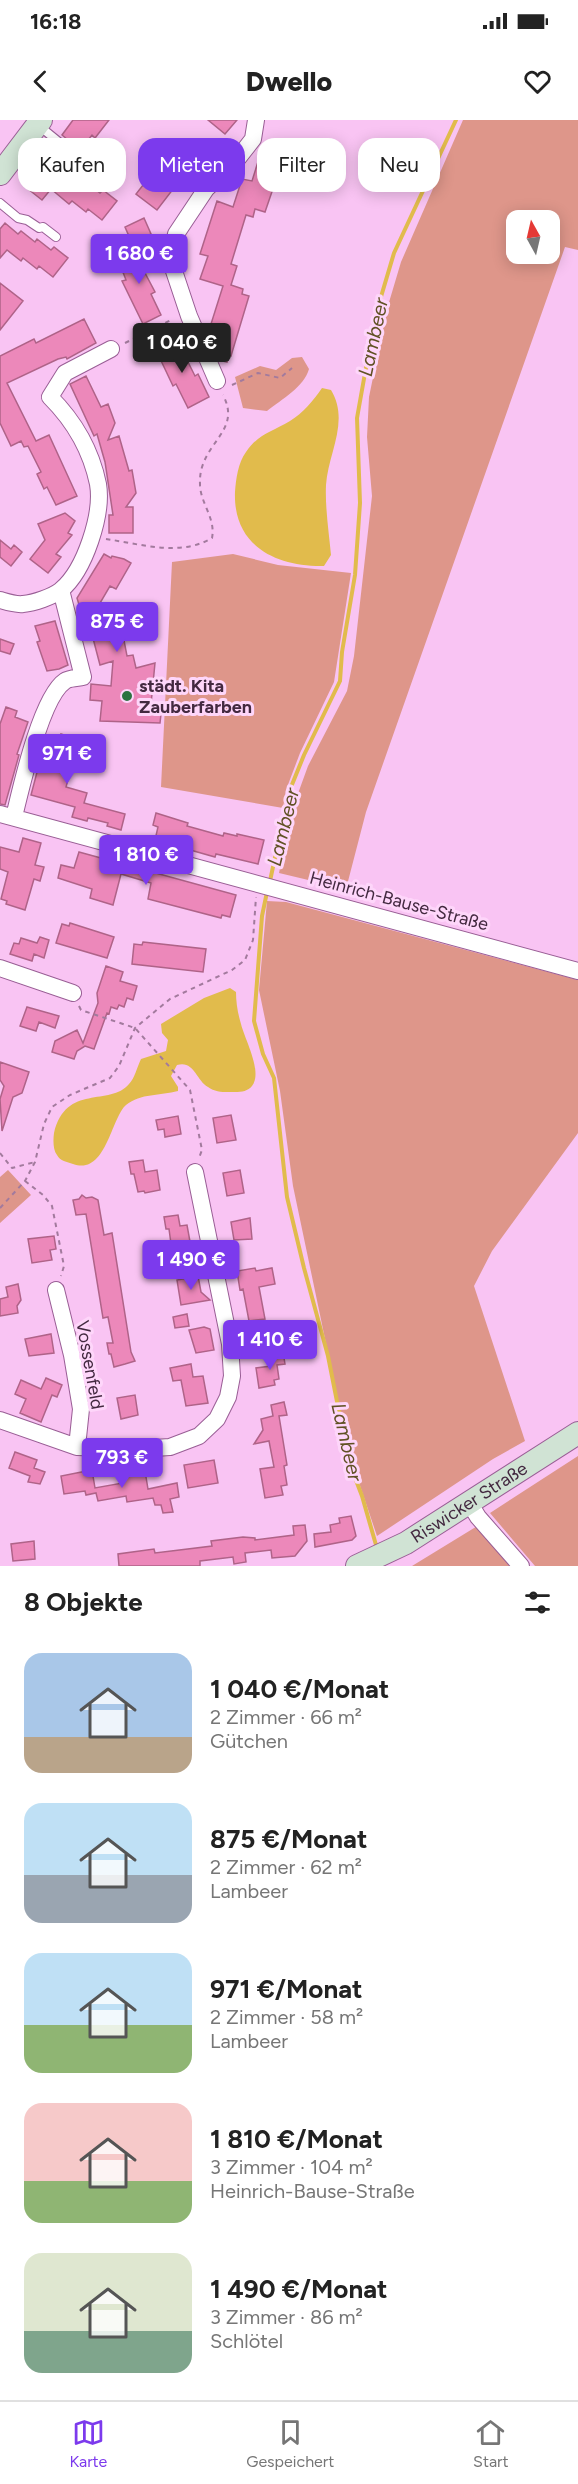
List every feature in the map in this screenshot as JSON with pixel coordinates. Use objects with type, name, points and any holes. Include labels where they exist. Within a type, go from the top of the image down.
[{"type":"street","points":[[219,386],[189,316],[170,259],[176,234],[206,189],[235,162],[253,139],[256,120]]},
{"type":"street","points":[[0,174],[39,122]]},
{"type":"street","points":[[0,600],[21,604],[50,596],[61,590],[72,577],[92,537],[98,486],[84,441],[65,412],[50,397],[65,373],[111,349]]},
{"type":"street","points":[[7,815],[23,778],[47,705],[65,681],[84,677],[61,590]]},
{"type":"street","name":"Heinrich-Bause-Straße","points":[[7,815],[578,971]]},
{"type":"street","points":[[0,968],[73,993]]},
{"type":"street","points":[[0,1420],[77,1448],[138,1449],[170,1447],[199,1436],[217,1419],[228,1397],[232,1376],[230,1344],[195,1172]]},
{"type":"street","name":"Vossenfeld","points":[[56,1290],[72,1355],[81,1409],[77,1448]]},
{"type":"street","name":"Riswicker Straße","points":[[357,1566],[406,1543],[470,1504],[578,1432]]},
{"type":"street","points":[[470,1504],[478,1517],[521,1566]]},
{"type":"lane","points":[[39,122],[57,138]]},
{"type":"lane","points":[[0,202],[18,218],[27,220],[39,228],[43,227],[56,237]]},
{"type":"path","points":[[111,349],[176,318],[189,316]]},
{"type":"path","points":[[92,537],[181,549],[204,543],[212,538],[212,521],[200,487],[200,477],[202,461],[228,422],[229,406],[219,386],[258,373],[280,378],[292,368]]},
{"type":"path","points":[[0,1208],[25,1181],[35,1162],[44,1124],[52,1107],[70,1095],[110,1078],[119,1065],[135,1028],[170,999],[232,970],[245,960],[253,940],[265,884]]},
{"type":"path","points":[[73,993],[81,1010],[135,1028],[190,1090],[202,1150],[195,1172]]},
{"type":"path","points":[[0,1153],[12,1168],[35,1162]]},
{"type":"path","points":[[25,1181],[43,1195],[52,1206],[64,1266],[56,1290]]},
{"type":"shaded area","points":[[463,120],[578,120],[578,250],[565,247],[560,261],[560,210],[506,210],[506,264],[559,264],[366,812],[346,889],[279,873],[292,810],[308,766],[347,691],[354,656],[372,496],[367,437],[369,397],[387,309],[401,262],[432,192],[440,192],[440,173]]},
{"type":"shaded area","points":[[302,357],[309,369],[292,392],[267,411],[243,408],[235,377],[260,366],[276,370],[292,358]]},
{"type":"shaded area","points":[[322,388],[331,390],[339,413],[326,485],[331,555],[324,566],[290,562],[261,550],[241,526],[236,511],[235,492],[241,461],[251,446],[261,437],[299,414]]},
{"type":"shaded area","points":[[233,554],[278,565],[351,573],[334,682],[300,753],[286,790],[283,808],[161,787],[172,562]]},
{"type":"shaded area","points":[[267,901],[286,902],[578,980],[578,1133],[492,1251],[474,1286],[525,1441],[493,1459],[377,1536],[349,1453],[293,1186],[280,1091],[259,990]]},
{"type":"shaded area","points":[[230,988],[236,992],[240,1020],[254,1064],[255,1080],[250,1088],[238,1092],[214,1090],[204,1084],[187,1065],[177,1065],[171,1076],[178,1091],[138,1098],[126,1105],[106,1144],[93,1162],[84,1165],[73,1164],[58,1157],[53,1142],[54,1133],[60,1117],[68,1107],[89,1098],[121,1091],[131,1082],[141,1059],[166,1051],[168,1040],[162,1033],[161,1024],[204,998]]},
{"type":"shaded area","points":[[8,1170],[31,1195],[0,1223],[0,1177]]},
{"type":"shaded area","points":[[578,1456],[578,1566],[535,1566],[490,1513]]},
{"type":"shaded area","points":[[479,1525],[515,1566],[412,1566]]},
{"type":"building","points":[[73,120],[109,120],[95,138],[92,135],[90,138],[66,138],[62,135]]},
{"type":"building","points":[[208,120],[237,120],[225,134]]},
{"type":"building","points":[[257,165],[257,192],[272,192],[265,212],[255,209],[253,217],[246,215],[231,264],[237,266],[231,285],[243,289],[242,294],[249,296],[231,356],[229,355],[227,362],[219,360],[217,347],[211,341],[216,326],[211,324],[223,286],[200,279],[208,256],[200,254],[217,201],[233,207],[238,192],[245,192],[245,180],[252,181]]},
{"type":"building","points":[[138,191],[171,192],[157,210],[136,194]]},
{"type":"building","points":[[32,192],[49,192],[42,200]]},
{"type":"building","points":[[55,192],[106,192],[117,201],[102,220],[88,209],[86,212],[72,201],[69,204]]},
{"type":"building","points":[[144,218],[151,234],[132,243],[125,227]]},
{"type":"building","points":[[5,223],[18,234],[21,231],[35,242],[37,239],[51,250],[54,247],[68,258],[53,277],[39,266],[37,269],[23,258],[21,261],[7,250],[0,258],[0,229]]},
{"type":"building","points":[[138,248],[148,269],[144,271],[155,292],[151,294],[161,315],[143,324],[122,281],[126,280],[117,257]]},
{"type":"building","points":[[0,283],[23,301],[0,330]]},
{"type":"building","points":[[84,319],[96,343],[67,359],[66,357],[58,359],[7,383],[36,441],[49,435],[77,496],[56,505],[47,487],[44,489],[37,474],[41,472],[28,446],[24,447],[21,441],[11,446],[0,423],[0,356],[34,339],[36,343]]},
{"type":"building","points":[[177,340],[195,376],[198,374],[209,397],[188,408],[176,384],[173,386],[156,350]]},
{"type":"building","points":[[86,376],[101,407],[108,404],[115,423],[108,440],[119,436],[129,471],[132,470],[136,493],[126,507],[133,507],[133,533],[109,533],[109,515],[113,515],[105,462],[97,434],[94,436],[70,384]]},
{"type":"building","points":[[65,513],[75,521],[68,533],[72,535],[56,554],[61,557],[48,573],[30,559],[45,540],[38,524]]},
{"type":"building","points":[[0,540],[11,549],[14,545],[22,552],[11,566],[0,557]]},
{"type":"building","points":[[104,554],[131,563],[116,589],[110,586],[100,603],[108,628],[121,625],[127,656],[133,655],[136,668],[155,663],[151,704],[162,705],[160,723],[100,721],[102,701],[90,700],[91,684],[111,686],[113,661],[100,665],[89,623],[85,624],[77,598]]},
{"type":"building","points":[[55,621],[68,665],[47,671],[37,642],[40,641],[35,626]]},
{"type":"building","points":[[0,639],[14,644],[10,654],[0,651]]},
{"type":"building","points":[[6,707],[17,711],[15,717],[28,722],[17,754],[19,755],[5,805],[0,804],[0,724]]},
{"type":"building","points":[[61,734],[73,738],[63,774],[69,776],[66,787],[87,793],[84,803],[125,814],[121,830],[107,826],[108,823],[72,817],[75,807],[31,795],[46,738],[60,742]]},
{"type":"building","points":[[156,813],[188,823],[187,826],[223,836],[224,833],[237,836],[237,834],[264,840],[258,864],[216,854],[215,857],[155,840],[158,827],[153,825]]},
{"type":"building","points":[[23,838],[41,843],[35,865],[44,867],[40,881],[34,879],[25,910],[6,904],[7,901],[1,899],[8,872],[0,869],[0,847],[19,852]]},
{"type":"building","points":[[79,852],[236,895],[230,917],[222,915],[221,918],[148,899],[151,883],[121,874],[113,905],[90,898],[92,889],[58,878],[61,865],[74,868]]},
{"type":"building","points":[[70,923],[114,937],[107,958],[56,943],[62,924],[69,926]]},
{"type":"building","points":[[40,937],[49,940],[44,958],[34,954],[32,961],[10,954],[14,943],[19,944],[21,938],[37,943]]},
{"type":"building","points":[[143,942],[206,949],[203,972],[132,964],[134,944],[142,945]]},
{"type":"building","points":[[106,966],[123,972],[120,981],[137,986],[133,1000],[127,998],[124,1007],[119,1005],[117,1009],[111,1007],[94,1049],[85,1046],[77,1051],[74,1059],[52,1052],[55,1041],[77,1030],[83,1043],[98,1003],[97,993]]},
{"type":"building","points":[[27,1007],[59,1016],[55,1028],[39,1022],[36,1031],[20,1026]]},
{"type":"building","points":[[0,1062],[29,1072],[22,1093],[13,1097],[2,1131],[0,1099],[4,1086],[0,1080]]},
{"type":"building","points":[[231,1115],[236,1140],[217,1143],[213,1118]]},
{"type":"building","points":[[178,1116],[181,1134],[165,1137],[164,1129],[158,1130],[156,1120]]},
{"type":"building","points":[[143,1160],[145,1172],[157,1170],[160,1190],[138,1192],[129,1162]]},
{"type":"building","points":[[240,1170],[244,1193],[227,1196],[223,1173]]},
{"type":"building","points":[[82,1195],[98,1200],[104,1235],[112,1233],[131,1352],[135,1361],[114,1367],[107,1343],[113,1343],[108,1317],[103,1318],[86,1214],[76,1215],[73,1200],[79,1199]]},
{"type":"building","points":[[178,1215],[180,1226],[187,1225],[191,1247],[172,1251],[169,1229],[166,1229],[164,1217]]},
{"type":"building","points":[[250,1218],[252,1239],[234,1240],[231,1222]]},
{"type":"building","points":[[54,1236],[56,1249],[50,1250],[52,1260],[32,1263],[28,1239]]},
{"type":"building","points":[[255,1268],[256,1271],[272,1268],[275,1284],[259,1287],[265,1319],[249,1321],[237,1271]]},
{"type":"building","points":[[198,1276],[201,1292],[210,1300],[181,1305],[177,1280]]},
{"type":"building","points":[[18,1284],[21,1300],[17,1306],[18,1313],[0,1316],[0,1299],[8,1297],[6,1287]]},
{"type":"building","points":[[187,1314],[189,1326],[175,1328],[173,1317]]},
{"type":"building","points":[[204,1327],[210,1329],[214,1350],[196,1353],[189,1330]]},
{"type":"building","points":[[51,1334],[54,1353],[29,1356],[25,1339]]},
{"type":"building","points":[[283,1352],[285,1364],[277,1365],[279,1379],[274,1380],[275,1385],[259,1388],[256,1368],[271,1366],[269,1355]]},
{"type":"building","points":[[191,1364],[193,1377],[203,1376],[208,1403],[186,1406],[181,1380],[173,1381],[170,1368]]},
{"type":"building","points":[[46,1378],[62,1385],[57,1397],[52,1395],[41,1422],[20,1413],[26,1399],[15,1394],[21,1380],[41,1389]]},
{"type":"building","points":[[135,1395],[138,1415],[121,1419],[117,1398]]},
{"type":"building","points":[[284,1402],[287,1415],[279,1416],[287,1465],[284,1466],[287,1485],[281,1486],[283,1495],[265,1498],[260,1469],[274,1467],[269,1441],[254,1444],[263,1430],[261,1419],[273,1416],[271,1405]]},
{"type":"building","points":[[15,1452],[37,1460],[34,1468],[45,1472],[40,1484],[28,1482],[30,1476],[9,1468]]},
{"type":"building","points":[[214,1460],[218,1483],[188,1488],[184,1465]]},
{"type":"building","points":[[92,1470],[95,1488],[123,1483],[121,1475],[145,1471],[148,1489],[177,1483],[179,1497],[170,1499],[173,1512],[163,1513],[161,1505],[155,1505],[153,1498],[127,1502],[126,1496],[98,1501],[96,1493],[86,1495],[85,1491],[64,1494],[61,1476]]},
{"type":"building","points":[[351,1516],[356,1536],[352,1540],[315,1547],[314,1534],[331,1532],[330,1525],[340,1523],[339,1518]]},
{"type":"building","points":[[305,1525],[307,1541],[295,1556],[272,1558],[271,1550],[245,1553],[246,1562],[234,1564],[233,1557],[200,1561],[200,1566],[119,1566],[118,1554],[154,1549],[155,1553],[212,1546],[211,1541],[243,1537],[255,1538],[255,1540],[294,1535],[293,1526]]},
{"type":"building","points":[[34,1541],[35,1559],[13,1561],[11,1544]]},
{"type":"waterway","name":"Lambeer","points":[[270,881],[289,792],[304,755],[340,681],[342,652],[355,575],[360,503],[357,418],[375,317],[394,253],[456,120]]},
{"type":"waterway","name":"Lambeer","points":[[267,892],[262,916],[254,1021],[263,1054],[274,1078],[287,1197],[328,1356],[349,1462],[362,1496],[376,1545]]},
{"type":"place","name":"städt. Kita Zauberfarben","points":[[127,696]]}]
